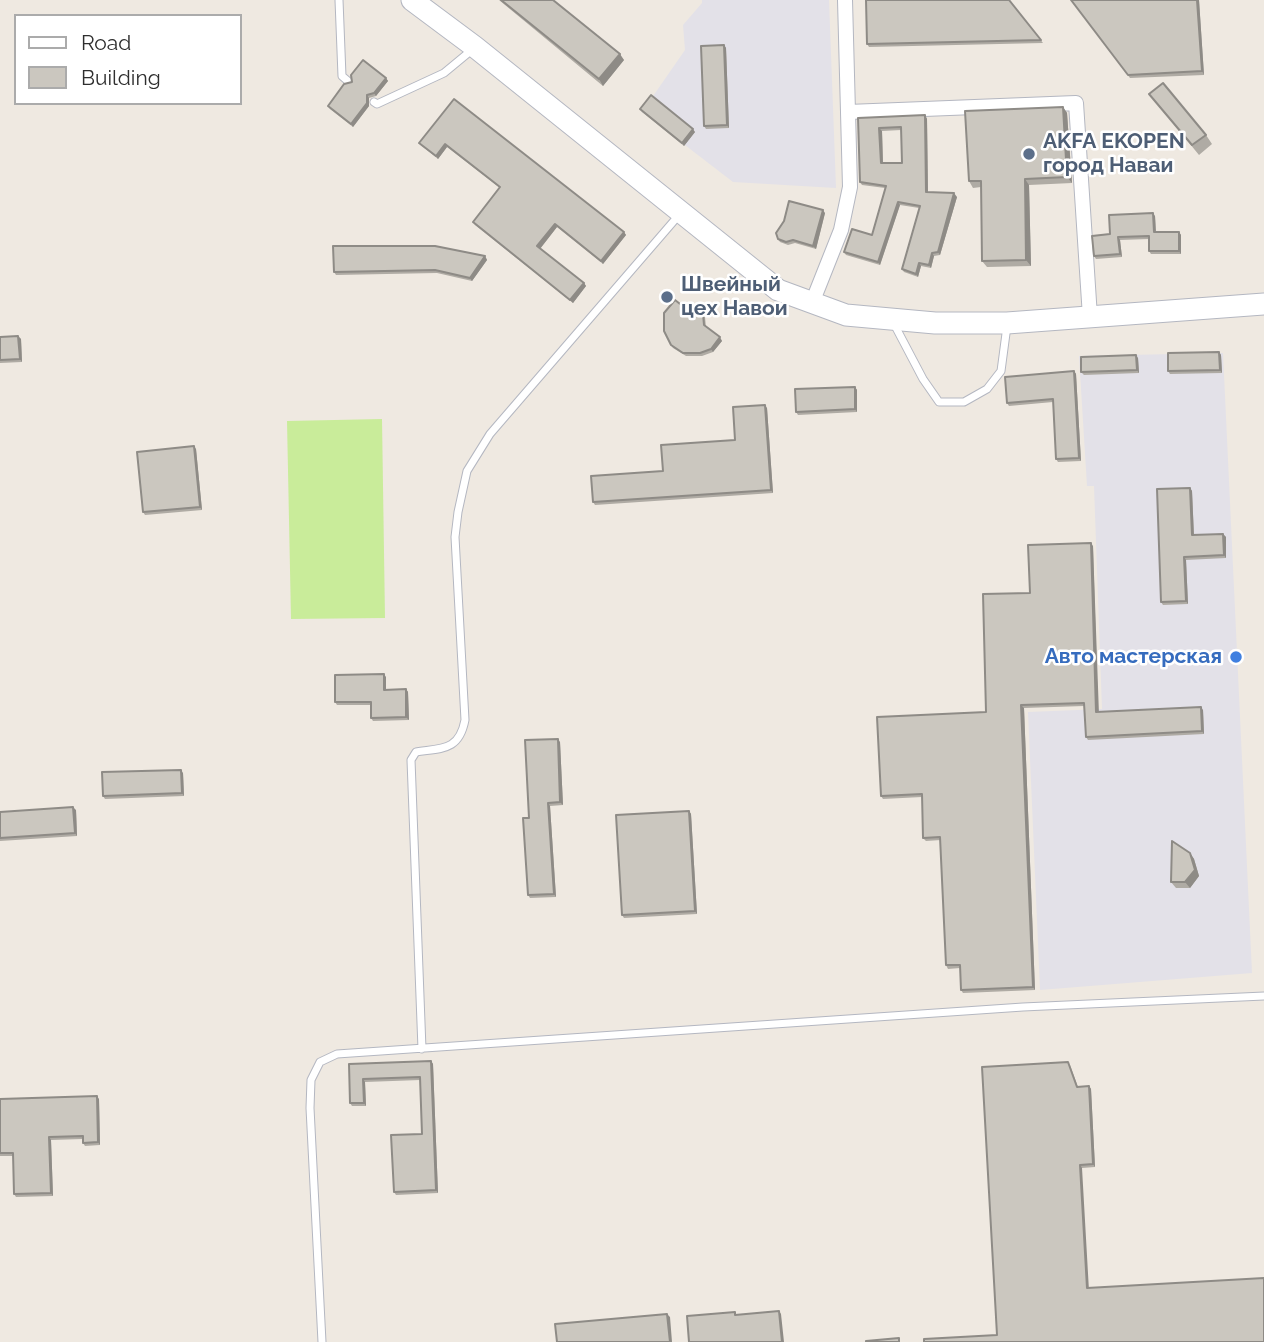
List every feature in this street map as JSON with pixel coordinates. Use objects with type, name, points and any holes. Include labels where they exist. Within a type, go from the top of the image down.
[{"type":"street","points":[[412,0],[475,47],[778,290],[812,303],[846,315],[892,321],[1007,323],[1264,304]]},
{"type":"street","points":[[812,303],[841,230],[850,187],[845,0]]},
{"type":"street","points":[[848,112],[1076,103],[1090,317]]},
{"type":"lane","points":[[338,0],[342,76],[349,82]]},
{"type":"lane","points":[[374,102],[377,104],[443,73],[475,47]]},
{"type":"lane","points":[[422,1049],[411,760],[416,752],[451,746],[462,734],[465,720],[455,537],[467,471],[491,434],[681,212]]},
{"type":"lane","points":[[892,321],[923,379],[939,402],[964,402],[987,389],[1001,371],[1007,323]]},
{"type":"lane","points":[[322,1342],[310,1108],[311,1080],[320,1062],[337,1054],[1023,1007],[1264,996]]},
{"type":"shaded area","points":[[702,0],[829,0],[836,188],[733,182],[642,112],[685,50],[683,25]]},
{"type":"shaded area","points":[[1223,353],[1252,973],[1040,990],[1028,712],[1102,709],[1094,486],[1087,486],[1079,356]]},
{"type":"green space","points":[[382,419],[385,618],[291,619],[287,421]]},
{"type":"building","points":[[501,0],[553,0],[620,54],[599,79]]},
{"type":"building","points":[[866,0],[1009,0],[1041,40],[867,44]]},
{"type":"building","points":[[1071,0],[1197,0],[1202,71],[1128,75]]},
{"type":"building","points":[[724,45],[727,125],[704,126],[701,46]]},
{"type":"building","points":[[363,60],[386,78],[374,93],[367,95],[367,103],[351,124],[328,106],[344,84],[352,82],[351,75]]},
{"type":"building","points":[[1163,83],[1206,135],[1192,145],[1149,94]]},
{"type":"building","points":[[651,95],[693,129],[682,143],[640,109]]},
{"type":"building","points":[[454,99],[624,232],[601,261],[555,224],[537,246],[584,283],[570,300],[473,222],[500,187],[445,144],[436,156],[419,143]]},
{"type":"building","points":[[1063,107],[1067,177],[1025,179],[1026,260],[982,261],[981,181],[969,181],[965,111]]},
{"type":"building","points":[[925,115],[926,192],[954,193],[938,252],[932,253],[929,265],[919,263],[916,274],[902,269],[920,206],[898,202],[878,262],[844,252],[852,229],[872,235],[886,186],[860,182],[858,118]],"holes":[[[901,127],[902,163],[881,163],[879,128]]]},
{"type":"building","points":[[789,201],[823,210],[813,246],[778,239],[776,233],[784,221]]},
{"type":"building","points":[[1153,213],[1154,232],[1179,232],[1179,251],[1149,251],[1149,236],[1118,237],[1120,254],[1094,256],[1092,236],[1110,234],[1109,215]]},
{"type":"building","points":[[333,246],[435,246],[485,256],[470,278],[435,270],[334,272]]},
{"type":"building","points":[[675,300],[689,311],[697,309],[703,314],[704,325],[720,337],[711,349],[700,353],[683,353],[671,345],[664,331],[664,313]]},
{"type":"building","points":[[18,336],[20,359],[0,360],[0,337]]},
{"type":"building","points":[[1219,352],[1220,370],[1168,371],[1168,353]]},
{"type":"building","points":[[1136,355],[1137,370],[1081,372],[1081,357]]},
{"type":"building","points":[[1074,371],[1079,458],[1056,459],[1053,399],[1007,403],[1005,377]]},
{"type":"building","points":[[855,387],[855,409],[796,412],[795,389]]},
{"type":"building","points":[[765,405],[771,490],[593,502],[591,476],[663,471],[661,445],[735,440],[733,407]]},
{"type":"building","points":[[194,446],[200,507],[143,512],[137,452]]},
{"type":"building","points":[[1190,488],[1192,535],[1223,534],[1224,555],[1184,557],[1186,601],[1161,602],[1157,489]]},
{"type":"building","points":[[1091,543],[1096,712],[1201,707],[1202,731],[1086,737],[1084,703],[1021,705],[1033,987],[961,990],[960,965],[946,965],[940,837],[923,838],[922,794],[881,796],[877,717],[986,712],[983,594],[1030,593],[1028,545]]},
{"type":"building","points":[[384,674],[384,690],[406,689],[406,717],[371,718],[371,702],[335,702],[335,675]]},
{"type":"building","points":[[558,739],[560,802],[548,803],[554,894],[528,895],[523,818],[529,818],[525,740]]},
{"type":"building","points":[[181,770],[182,793],[103,796],[102,772]]},
{"type":"building","points":[[73,807],[75,833],[0,838],[0,812]]},
{"type":"building","points":[[689,811],[695,911],[622,915],[616,815]]},
{"type":"building","points":[[1172,841],[1190,853],[1195,870],[1185,882],[1171,882]]},
{"type":"building","points":[[431,1061],[436,1190],[394,1192],[391,1135],[422,1134],[420,1077],[363,1079],[364,1103],[350,1103],[349,1064]]},
{"type":"building","points":[[1068,1062],[1077,1087],[1089,1086],[1093,1164],[1080,1165],[1087,1288],[1264,1278],[1264,1342],[924,1342],[924,1339],[997,1335],[982,1067]]},
{"type":"building","points":[[97,1096],[98,1142],[83,1143],[83,1136],[49,1137],[51,1193],[14,1194],[13,1153],[0,1153],[0,1099]]},
{"type":"building","points":[[779,1311],[782,1342],[689,1342],[687,1316]]},
{"type":"building","points":[[667,1314],[670,1342],[557,1342],[555,1324]]},
{"type":"building","points":[[899,1338],[899,1342],[866,1342],[866,1341]]},
{"type":"place","name":"AKFA EKOPEN город Наваи","points":[[1029,154]]},
{"type":"place","name":"Швейный цех Навои","points":[[667,297]]},
{"type":"place","name":"Авто мастерская","points":[[1236,657]]}]
